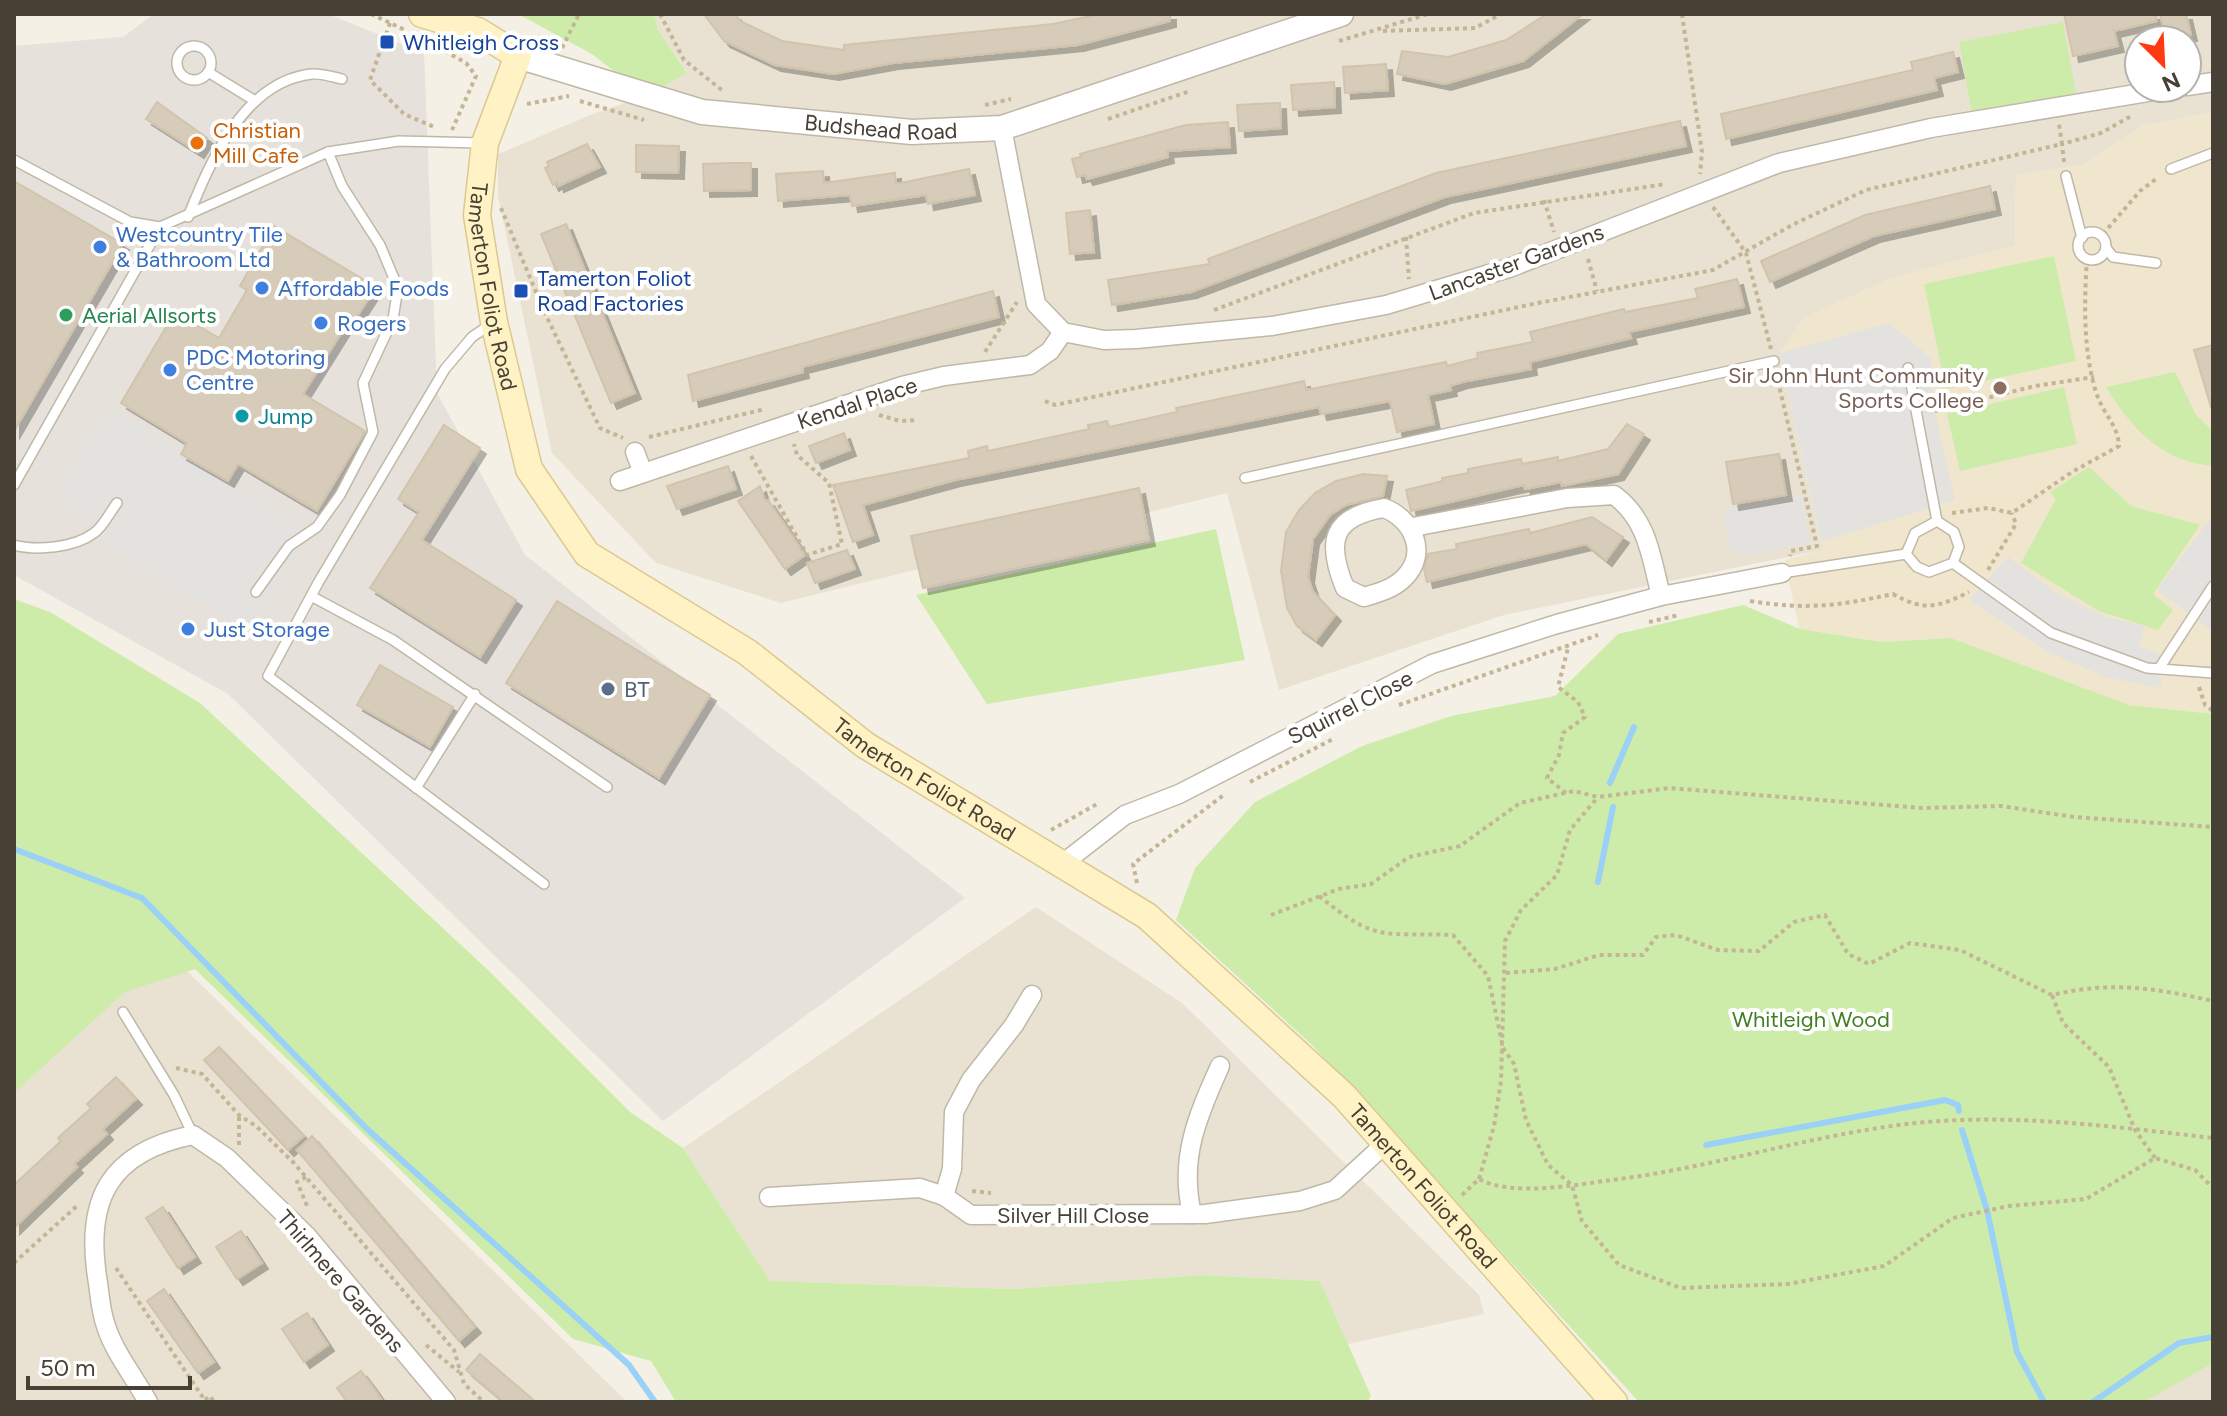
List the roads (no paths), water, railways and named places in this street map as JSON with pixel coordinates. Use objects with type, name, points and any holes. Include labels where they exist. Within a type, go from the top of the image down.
[{"type":"main road","name":"Budshead Road","points":[[419,29],[478,31],[518,56]]},
{"type":"main road","name":"Tamerton Foliot Road","points":[[518,56],[485,143],[477,215],[494,322],[529,469],[587,554],[747,652],[865,745],[1142,913],[1344,1096],[1614,1402]]},
{"type":"street","name":"Budshead Road","points":[[518,56],[702,112],[912,132],[1002,128],[1341,14]]},
{"type":"street","name":"Lancaster Gardens","points":[[1063,332],[1104,340],[1272,326],[1410,298],[1559,250],[1779,163],[1931,128],[2123,95]]},
{"type":"street","points":[[1002,128],[1036,304],[1063,332]]},
{"type":"street","name":"Kendal Place","points":[[620,481],[855,400],[944,376],[1030,365],[1050,351],[1063,332]]},
{"type":"street","points":[[633,446],[643,473]]},
{"type":"street","points":[[1413,527],[1567,498],[1614,495],[1633,509],[1645,536],[1661,596]]},
{"type":"street","points":[[1384,508],[1400,514],[1413,527],[1416,555],[1405,577],[1382,592],[1364,597],[1345,588],[1333,558],[1341,527],[1356,514],[1384,508]]},
{"type":"street","name":"Squirrel Close","points":[[1061,865],[1125,815],[1179,794],[1432,664],[1565,622],[1661,596],[1782,573]]},
{"type":"street","points":[[944,1196],[952,1169],[954,1112],[971,1080],[1014,1025],[1032,995]]},
{"type":"street","points":[[1192,1214],[1185,1185],[1195,1123],[1220,1066]]},
{"type":"street","points":[[148,1402],[106,1327],[93,1218],[111,1176],[130,1159],[162,1141],[193,1135]]},
{"type":"street","name":"Thirlmere Gardens","points":[[193,1135],[227,1158],[307,1236],[446,1402]]},
{"type":"street","name":"Silver Hill Close","points":[[769,1197],[920,1188],[944,1196],[971,1215],[1192,1214],[1300,1201],[1335,1190],[1386,1143]]},
{"type":"lane","points":[[208,72],[255,101]]},
{"type":"lane","points":[[188,217],[202,181],[230,132],[255,101],[276,86],[313,74],[342,79]]},
{"type":"lane","points":[[14,160],[130,222],[160,227],[328,152],[399,141],[485,143]]},
{"type":"lane","points":[[256,592],[289,546],[317,527],[340,495],[373,432],[363,383],[393,319],[398,288],[380,245],[342,186],[328,152]]},
{"type":"lane","points":[[2171,169],[2213,153]]},
{"type":"lane","points":[[2066,176],[2082,238],[2079,250],[2087,259],[2098,259],[2106,248]]},
{"type":"lane","points":[[14,485],[160,227]]},
{"type":"lane","points":[[2082,238],[2089,233],[2102,236],[2113,257],[2156,263]]},
{"type":"lane","points":[[494,322],[472,337],[445,369],[311,596],[268,676],[544,884]]},
{"type":"lane","points":[[1245,478],[1774,361]]},
{"type":"lane","points":[[1906,554],[1917,567],[1929,572],[1953,563],[1959,547],[1947,526],[1936,518],[1908,368]]},
{"type":"lane","points":[[14,545],[30,549],[63,544],[94,533],[117,503]]},
{"type":"lane","points":[[1906,554],[1915,533],[1936,518]]},
{"type":"lane","points":[[1782,573],[1906,554]]},
{"type":"lane","points":[[1953,563],[2051,633],[2147,668],[2213,673]]},
{"type":"lane","points":[[2160,667],[2213,586]]},
{"type":"lane","points":[[311,596],[393,640],[607,787]]},
{"type":"lane","points":[[416,788],[475,694]]},
{"type":"lane","points":[[123,1012],[160,1072],[193,1135]]},
{"type":"waterway","points":[[1610,783],[1634,727]]},
{"type":"waterway","points":[[1598,882],[1613,807]]},
{"type":"waterway","points":[[14,849],[142,898],[366,1128],[629,1365],[655,1402]]},
{"type":"waterway","points":[[1706,1145],[1945,1100],[1958,1105],[1959,1111]]},
{"type":"waterway","points":[[1962,1130],[1987,1210],[2017,1352],[2044,1402]]},
{"type":"waterway","points":[[2093,1402],[2179,1343],[2213,1337]]},
{"type":"place","name":"Whitleigh Cross","points":[[387,42]]},
{"type":"place","name":"Christian Mill Cafe","points":[[197,143]]},
{"type":"place","name":"Westcountry Tile & Bathroom Ltd","points":[[100,247]]},
{"type":"place","name":"Affordable Foods","points":[[262,288]]},
{"type":"place","name":"Tamerton Foliot Road Factories","points":[[521,291]]},
{"type":"place","name":"Aerial Allsorts","points":[[66,315]]},
{"type":"place","name":"Rogers","points":[[321,323]]},
{"type":"place","name":"PDC Motoring Centre","points":[[170,370]]},
{"type":"place","name":"Sir John Hunt Community Sports College","points":[[2000,388]]},
{"type":"place","name":"Jump","points":[[242,416]]},
{"type":"place","name":"Just Storage","points":[[188,629]]},
{"type":"place","name":"BT","points":[[608,689]]},
{"type":"park label","name":"Whitleigh Wood","points":[[1811,1019]]}]
